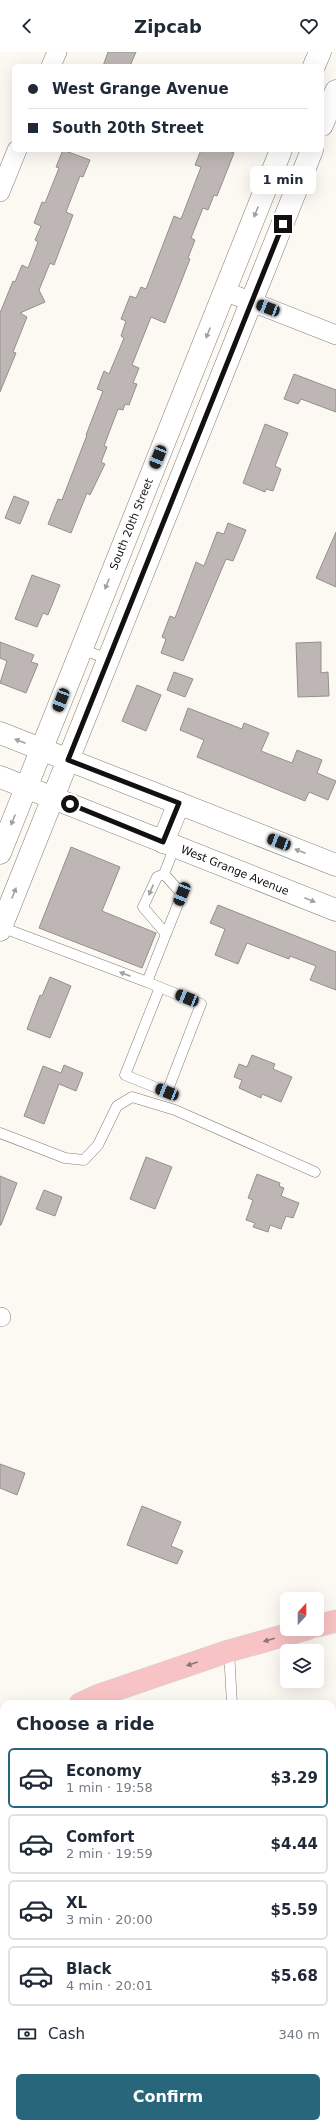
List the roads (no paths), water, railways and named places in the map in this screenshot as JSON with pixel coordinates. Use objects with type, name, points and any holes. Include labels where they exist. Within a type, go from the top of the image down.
[{"type":"highway","points":[[324,1624],[336,1621]]},
{"type":"highway","points":[[88,1700],[229,1651],[282,1636]]},
{"type":"street","points":[[52,64],[57,52]]},
{"type":"street","points":[[315,64],[320,52]]},
{"type":"street","points":[[324,120],[336,90]]},
{"type":"street","points":[[0,192],[16,152]]},
{"type":"street","name":"South 20th Street","points":[[0,853],[280,152]]},
{"type":"street","points":[[1,928],[311,152]]},
{"type":"street","points":[[224,291],[336,335]]},
{"type":"street","points":[[0,733],[336,865]]},
{"type":"street","name":"West Grange Avenue","points":[[0,777],[336,910]]},
{"type":"street","points":[[169,844],[179,803]]},
{"type":"lane","points":[[81,649],[108,659]]},
{"type":"lane","points":[[164,874],[169,844]]},
{"type":"lane","points":[[164,874],[157,877],[144,907],[166,934]]},
{"type":"lane","points":[[148,982],[182,894],[164,874]]},
{"type":"lane","points":[[1,928],[148,982],[201,1004],[167,1092],[125,1075],[160,987]]},
{"type":"lane","points":[[0,1133],[65,1158],[84,1160],[98,1145],[117,1106],[132,1097],[175,1110],[315,1172]]},
{"type":"lane","points":[[229,1651],[232,1700]]}]
